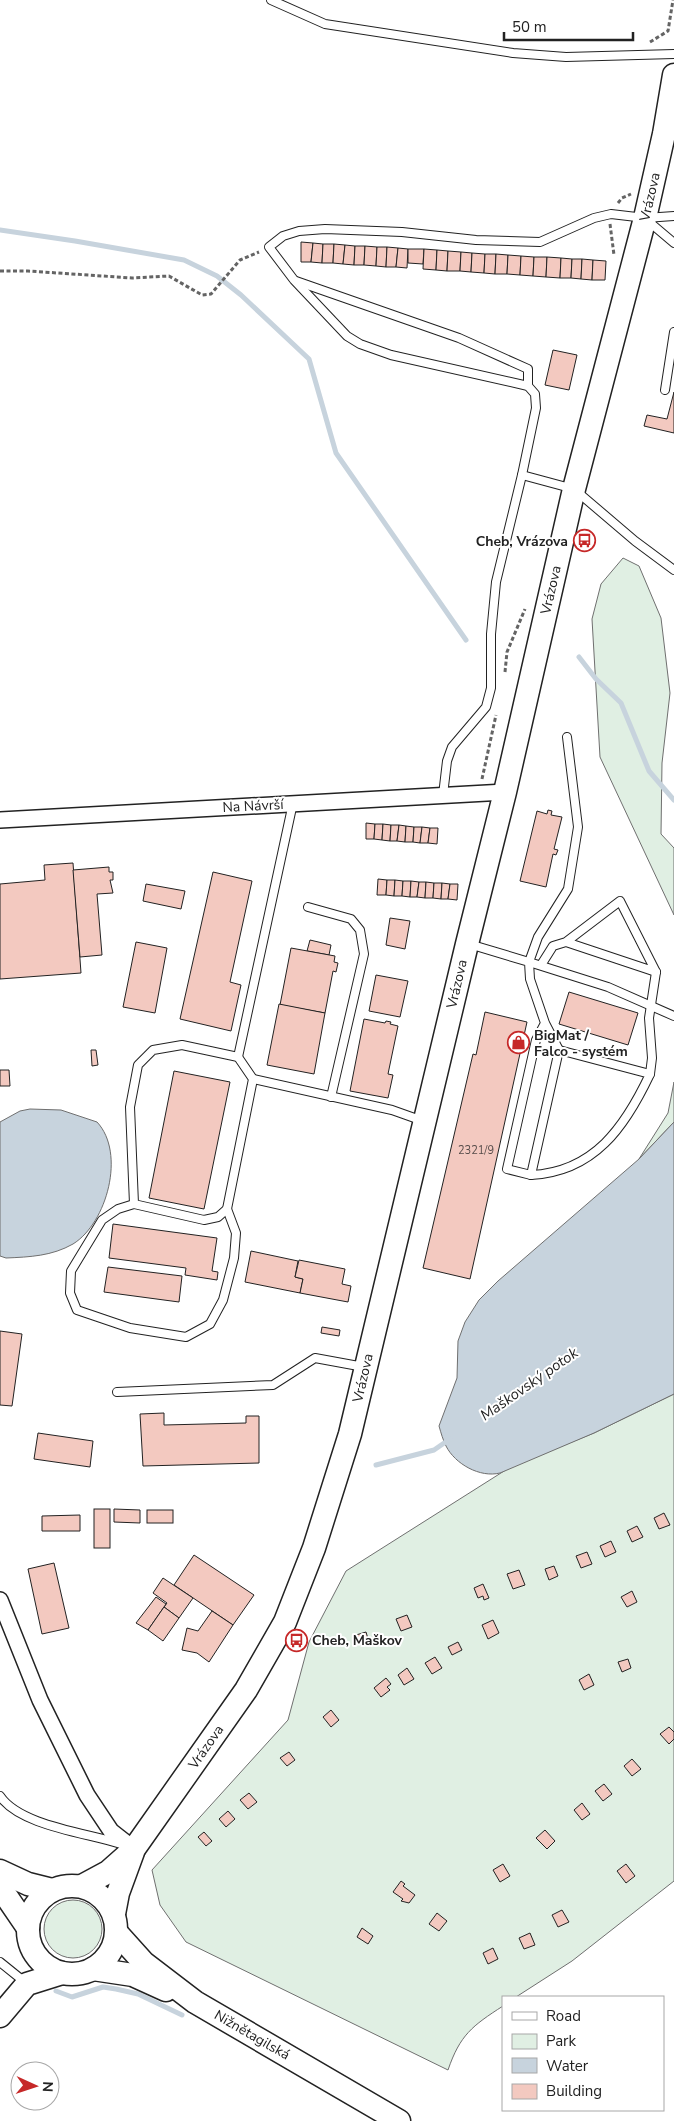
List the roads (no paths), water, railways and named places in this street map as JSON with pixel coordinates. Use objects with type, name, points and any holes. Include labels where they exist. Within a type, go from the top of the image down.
[{"type":"street","name":"Vrázova","points":[[82,1886],[108,1872],[134,1848],[246,1690],[285,1622],[314,1548],[350,1434],[467,944],[506,792],[574,489],[645,218],[664,134],[674,75]]},
{"type":"street","name":"Na Návrší","points":[[0,820],[506,792]]},
{"type":"street","points":[[0,1600],[40,1700],[88,1795],[111,1831],[134,1848],[118,1893],[115,1924],[109,1954],[93,1969],[83,1973],[62,1973],[26,1984]]},
{"type":"street","points":[[0,1871],[28,1884],[52,1890]]},
{"type":"street","points":[[28,1928],[35,1906],[52,1890],[67,1886],[82,1886],[101,1896],[115,1924]]},
{"type":"street","points":[[0,1887],[28,1928],[34,1952],[41,1962],[62,1973]]},
{"type":"street","name":"Nižnětagilská","points":[[115,1924],[144,1963],[195,2002],[399,2121]]},
{"type":"street","points":[[0,2016],[26,1984],[34,1952]]},
{"type":"street","points":[[93,1969],[132,1975],[195,2002]]},
{"type":"lane","points":[[271,0],[325,24],[513,53],[566,57],[674,54]]},
{"type":"lane","points":[[443,795],[447,761],[452,747],[486,707],[492,688],[491,634],[496,582],[536,408],[535,394],[528,386],[391,355],[360,344],[347,336],[294,280],[269,248],[283,236],[299,231],[325,229],[402,232],[476,240],[540,242],[594,218],[611,214],[645,218],[674,216]]},
{"type":"lane","points":[[645,218],[674,243]]},
{"type":"lane","points":[[294,280],[459,338],[528,369],[528,386]]},
{"type":"lane","points":[[665,390],[674,332]]},
{"type":"lane","points":[[522,475],[574,489],[635,541],[674,570]]},
{"type":"lane","points":[[531,1175],[558,1050],[545,1023],[530,979],[529,962],[538,937],[568,889],[578,827],[568,737]]},
{"type":"lane","points":[[238,1057],[293,803]]},
{"type":"lane","points":[[541,965],[553,946],[566,942],[620,902],[656,972],[649,1018],[652,1058],[650,1074],[634,1107],[606,1142],[584,1161],[564,1171],[531,1175],[507,1169],[536,1040],[545,1023]]},
{"type":"lane","points":[[308,908],[351,919],[360,930],[364,954],[331,1097]]},
{"type":"lane","points":[[566,942],[656,972]]},
{"type":"lane","points":[[467,944],[608,987],[674,1016]]},
{"type":"lane","points":[[134,1204],[130,1107],[138,1065],[154,1050],[182,1045],[238,1057],[253,1079],[392,1110],[425,1121]]},
{"type":"lane","points":[[558,1050],[650,1074]]},
{"type":"lane","points":[[227,1209],[218,1217],[204,1220],[134,1204],[118,1209],[102,1220],[71,1271],[70,1293],[77,1310],[130,1328],[186,1337],[210,1324],[223,1300],[234,1258],[236,1233],[227,1209],[253,1079]]},
{"type":"lane","points":[[117,1392],[273,1384],[315,1358],[366,1368]]},
{"type":"lane","points":[[0,1796],[21,1814],[134,1848]]},
{"type":"lane","points":[[0,1962],[26,1984]]},
{"type":"water","points":[[30,1109],[61,1110],[97,1122],[106,1135],[110,1151],[109,1187],[95,1220],[85,1234],[73,1244],[49,1253],[6,1258],[0,1256],[0,1122],[20,1111]]},
{"type":"water","points":[[674,1122],[674,1394],[594,1433],[500,1473],[484,1473],[462,1464],[450,1453],[439,1426],[457,1378],[458,1341],[465,1322],[479,1300],[498,1281],[639,1159]]},
{"type":"waterway","points":[[0,230],[184,260],[217,276],[241,295],[309,359],[336,453],[466,640]]},
{"type":"waterway","points":[[579,657],[596,679],[621,703],[649,771],[674,800]]},
{"type":"waterway","name":"Maškovský potok","points":[[376,1465],[434,1450],[450,1439]]},
{"type":"waterway","points":[[56,1991],[72,1997],[103,1987],[116,1989],[138,1994],[182,2015]]},
{"type":"place","name":"Cheb, Vrázova","points":[[584,541]]},
{"type":"place","name":"BigMat / Falco - systém","points":[[518,1043]]},
{"type":"place","name":"Cheb, Maškov","points":[[296,1640]]}]
